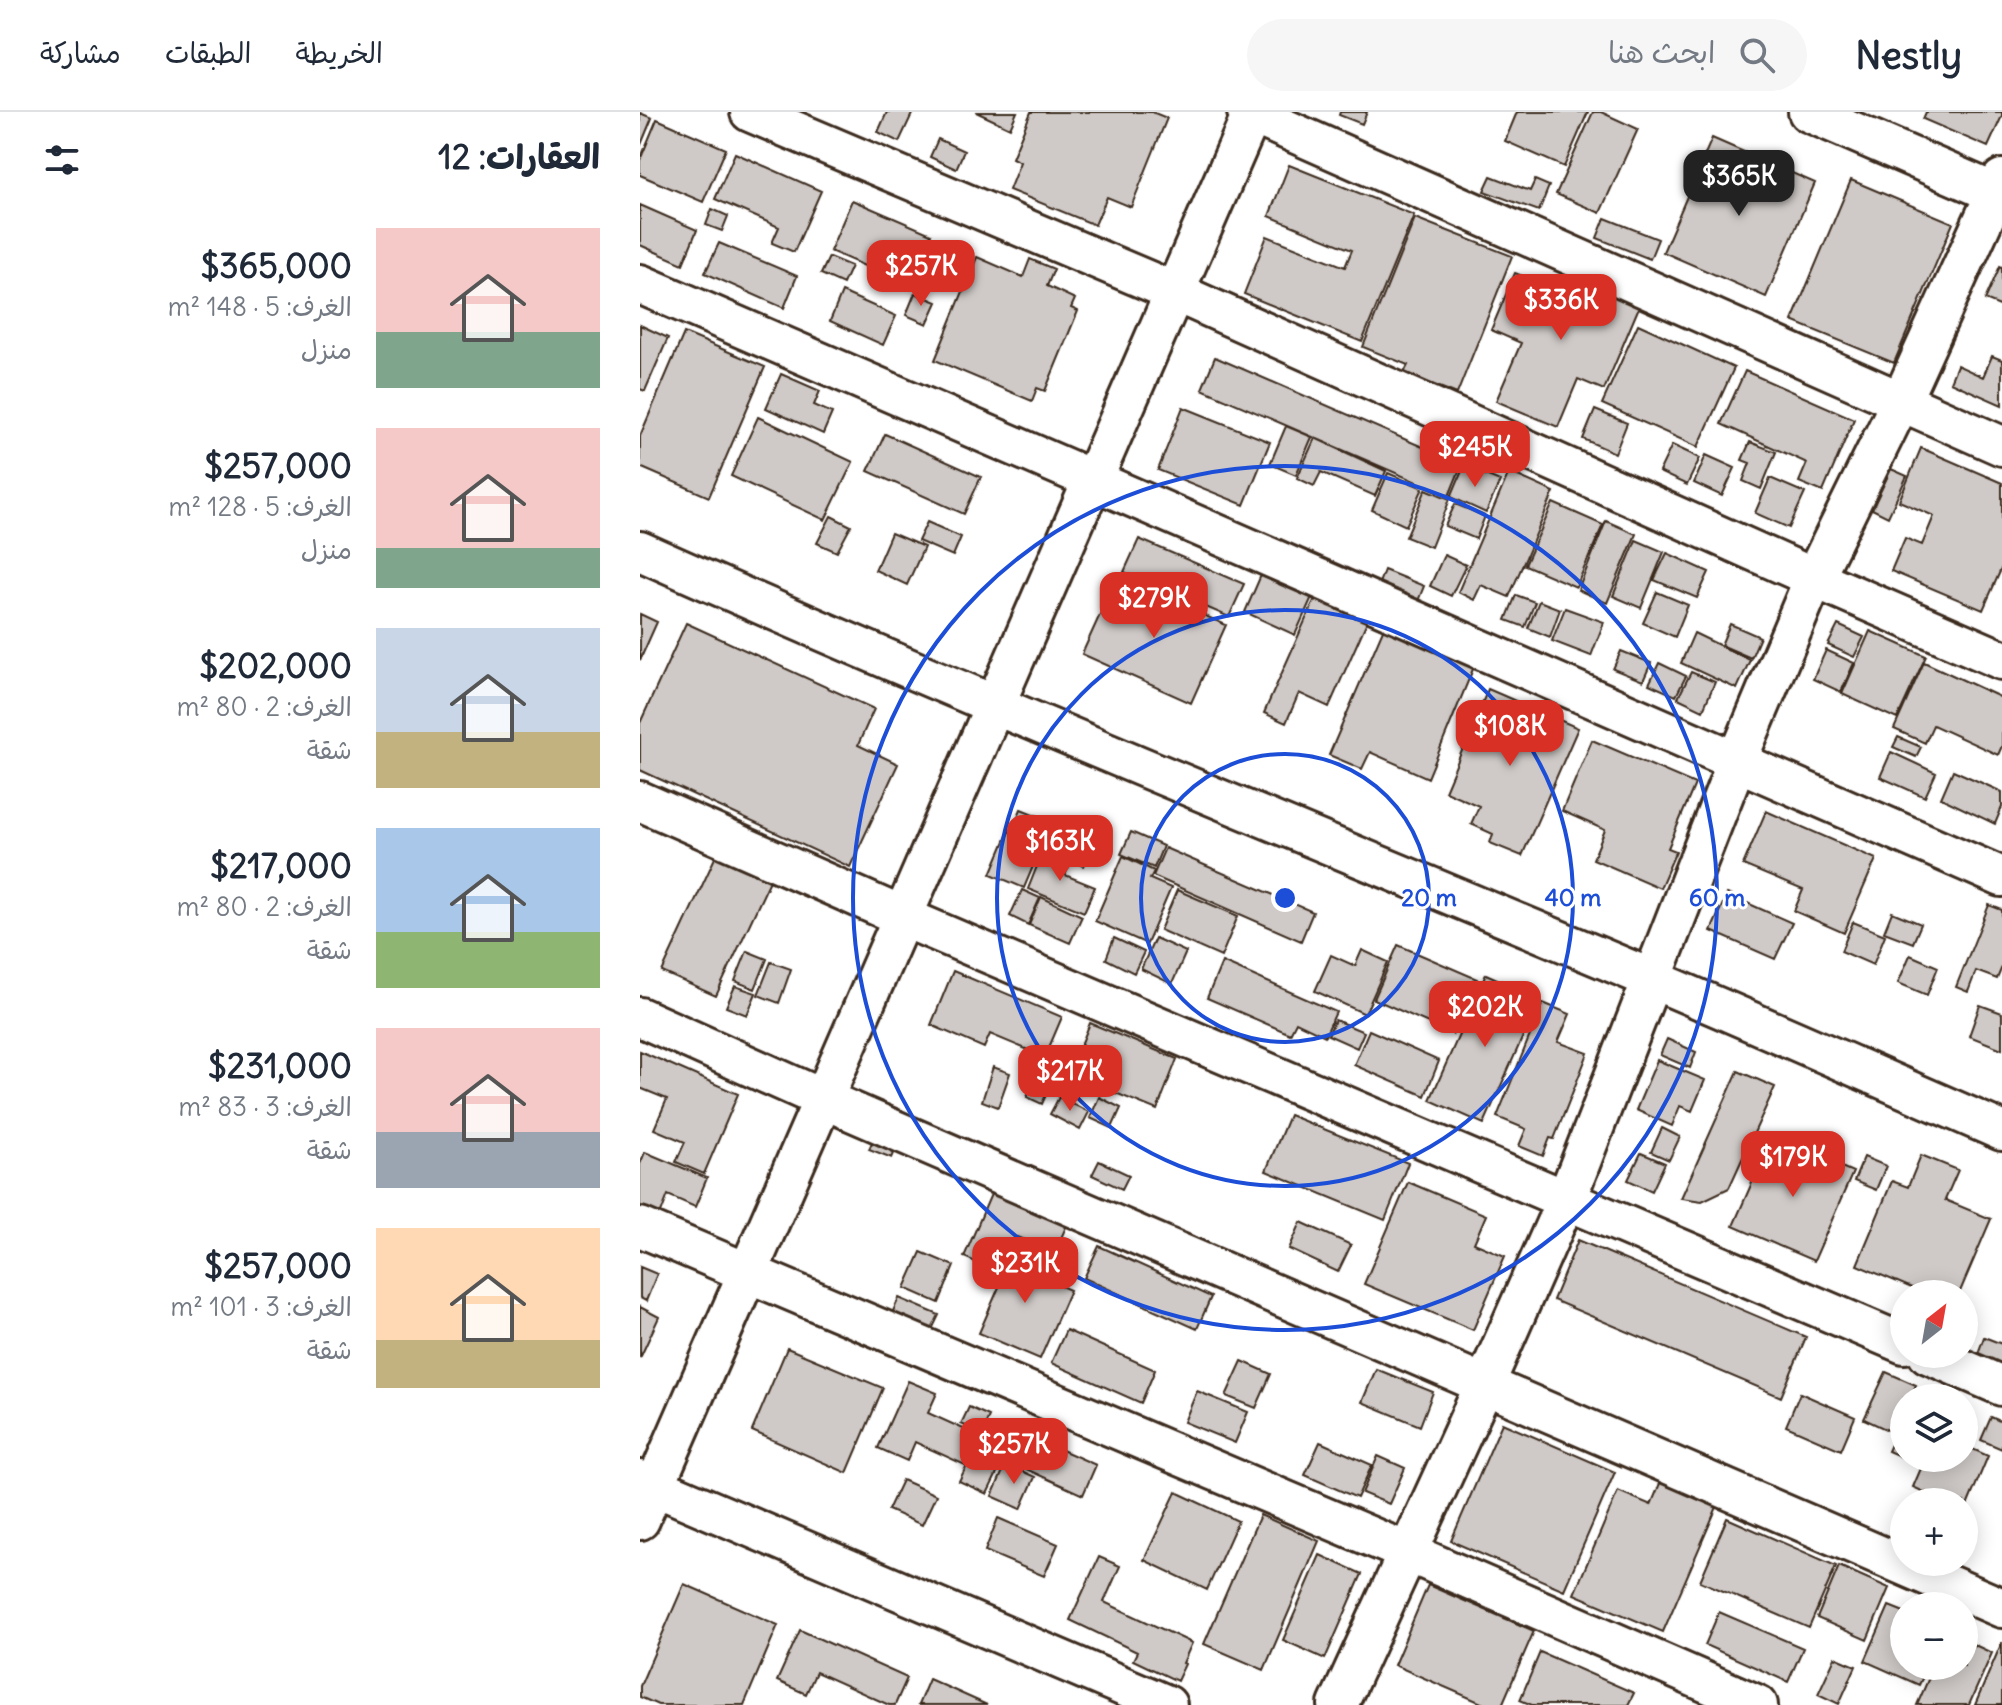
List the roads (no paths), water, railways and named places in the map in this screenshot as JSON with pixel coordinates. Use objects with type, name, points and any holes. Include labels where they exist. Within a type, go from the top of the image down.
[{"type":"street","points":[[750,112],[1175,292],[2002,660]]},
{"type":"street","points":[[1338,1705],[1566,1200],[1737,761],[1814,578],[2000,189],[1808,112]]},
{"type":"street","points":[[1167,1705],[645,1496],[748,1273],[1251,113],[2002,446]]},
{"type":"street","points":[[640,284],[2002,877]]},
{"type":"street","points":[[640,551],[995,705],[1652,979],[2002,1131]]},
{"type":"street","points":[[640,801],[903,917],[1890,1338]]},
{"type":"street","points":[[640,1017],[2002,1608]]},
{"type":"street","points":[[640,1227],[1407,1552],[1758,1705]]},
{"type":"street","points":[[1960,1368],[2002,1386]]}]
